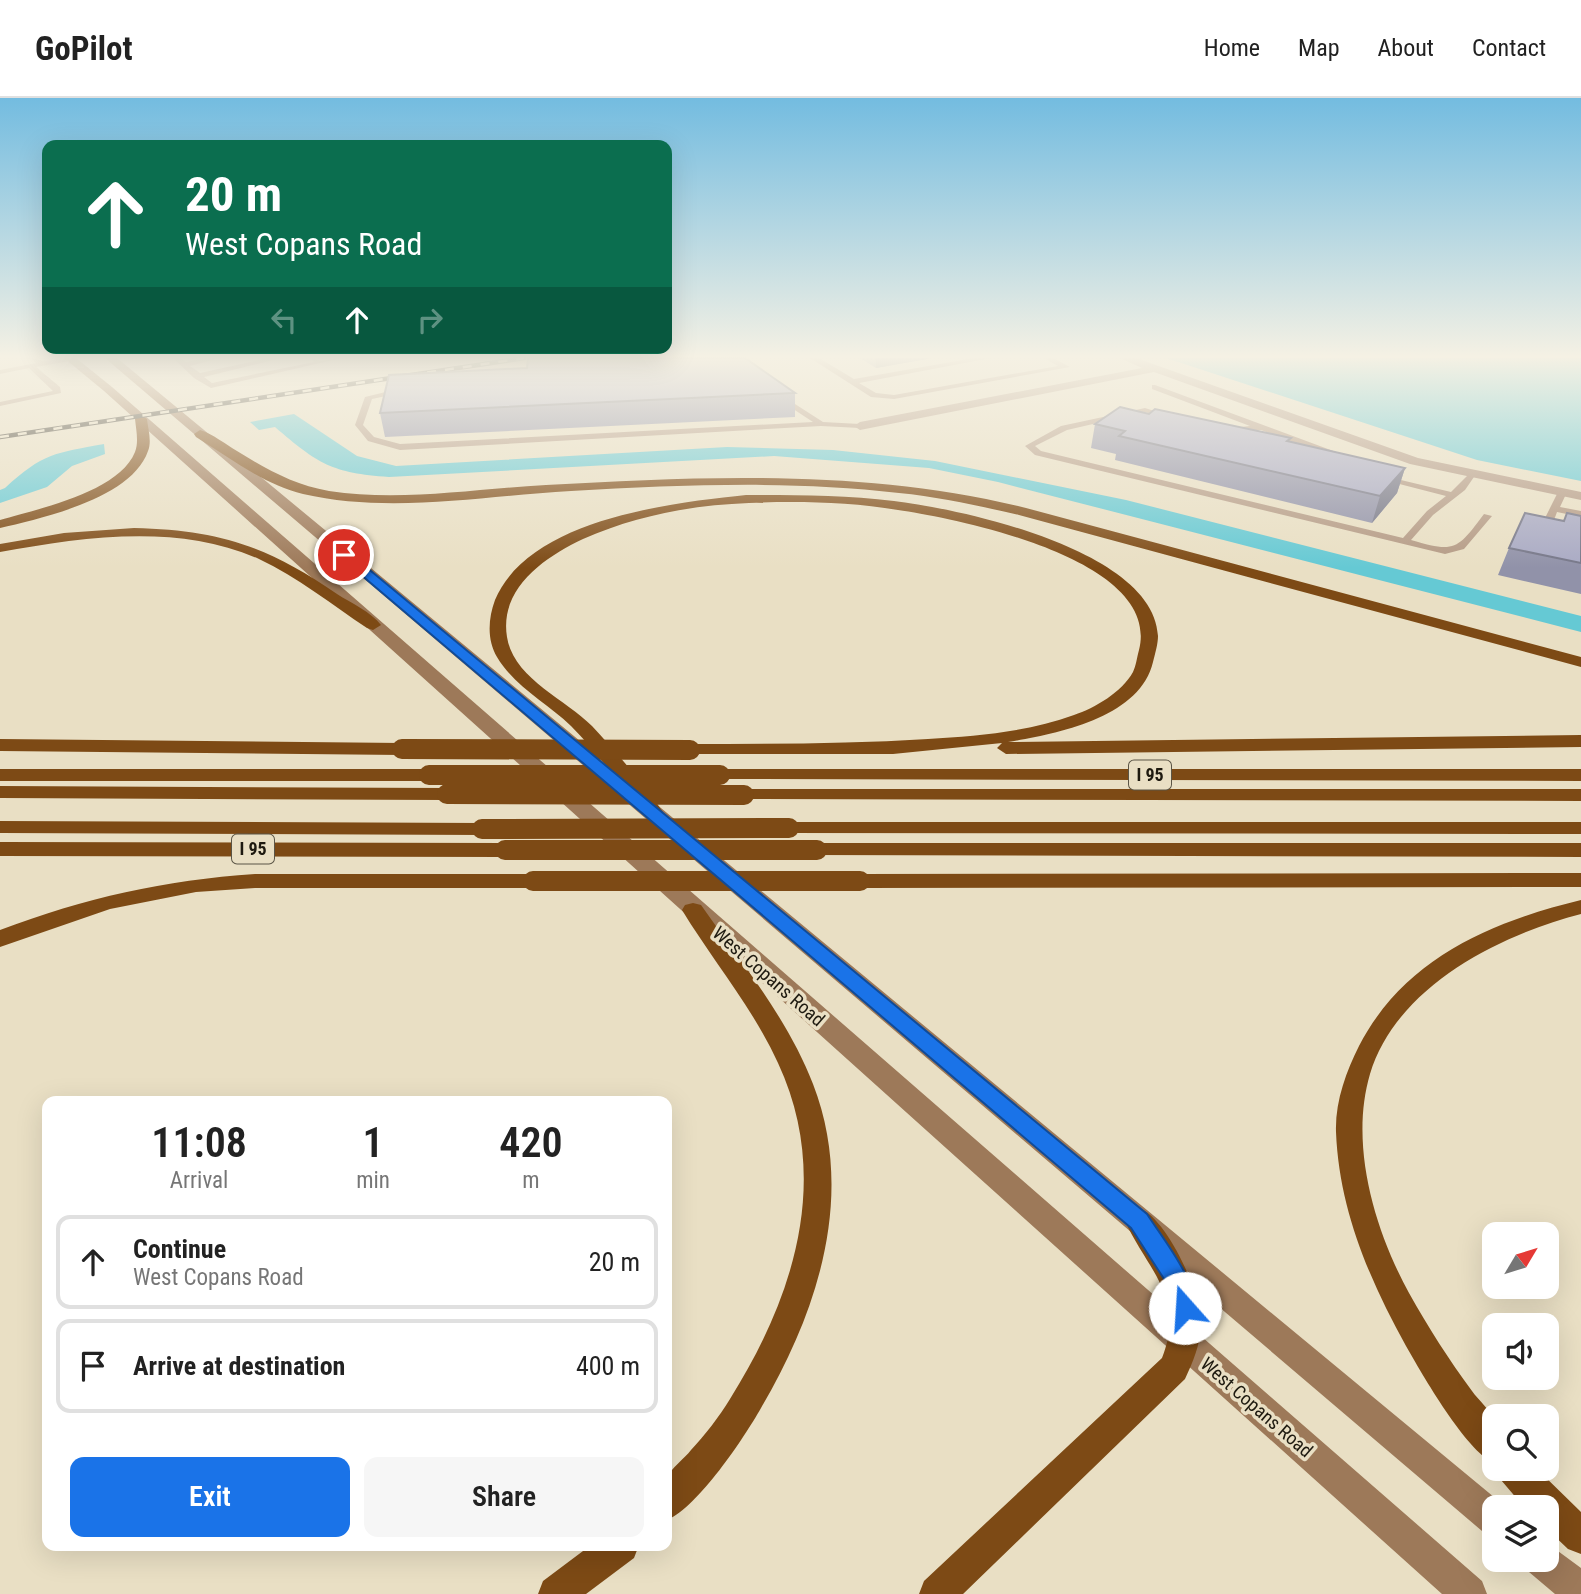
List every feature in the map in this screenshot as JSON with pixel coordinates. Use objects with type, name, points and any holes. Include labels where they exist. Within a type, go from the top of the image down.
[{"type":"highway","points":[[0,524],[72,502],[124,475],[138,461],[142,451],[141,428]]},
{"type":"highway","points":[[200,434],[291,486],[325,495],[413,497],[755,479],[857,483],[929,492],[1021,511],[1581,662]]},
{"type":"highway","points":[[653,813],[577,721],[517,673],[499,642],[500,607],[516,578],[554,548],[601,524],[668,506],[735,498],[814,499],[904,508],[982,523],[1060,548],[1108,575],[1127,592],[1142,612],[1150,643],[1142,672],[1119,698],[1096,711],[1056,728],[1006,738],[878,748]]},
{"type":"highway","points":[[0,548],[59,538],[124,534],[175,535],[225,542],[266,557],[373,625]]},
{"type":"highway","points":[[0,745],[690,750],[1581,741]]},
{"type":"highway","name":"I 95","points":[[0,775],[1581,775]]},
{"type":"highway","points":[[0,792],[1581,795]]},
{"type":"highway","points":[[0,827],[1581,828]]},
{"type":"highway","name":"I 95","points":[[0,849],[1581,850]]},
{"type":"highway","points":[[0,939],[47,920],[107,902],[197,885],[255,881],[1581,880]]},
{"type":"highway","points":[[1482,1430],[1422,1349],[1371,1242],[1354,1182],[1350,1128],[1352,1102],[1363,1060],[1372,1041],[1382,1023],[1413,990],[1448,962],[1496,936],[1545,916],[1581,907]]},
{"type":"highway","points":[[672,1497],[735,1423],[760,1384],[794,1310],[805,1274],[816,1208],[816,1150],[807,1106],[796,1074],[764,1015],[693,910]]},
{"type":"highway","points":[[937,1594],[1174,1368],[1185,1343],[1185,1308],[1180,1289],[1139,1221]]},
{"type":"highway","points":[[1524,1481],[1581,1536]]},
{"type":"highway","points":[[556,1594],[613,1551]]},
{"type":"main road","name":"West Copans Road","points":[[151,428],[1469,1594]]},
{"type":"main road","points":[[193,428],[1482,1509]]},
{"type":"main road","points":[[1557,1572],[1581,1592]]},
{"type":"street","points":[[1321,428],[1415,461],[1581,496]]},
{"type":"lane","points":[[361,428],[371,439],[400,447],[751,428]]},
{"type":"lane","points":[[1065,428],[1029,446],[1038,453],[1430,549],[1456,552],[1465,546],[1487,516]]},
{"type":"lane","points":[[1222,428],[1262,428],[1338,456]]},
{"type":"lane","points":[[1370,472],[1452,495]]},
{"type":"lane","points":[[1405,541],[1430,513],[1472,474]]},
{"type":"lane","points":[[1562,492],[1549,520],[1553,525],[1581,531]]},
{"type":"lane","points":[[1554,509],[1581,514]]},
{"type":"water","points":[[276,428],[315,428],[357,456],[396,466],[727,447],[833,450],[935,461],[1126,500],[1581,616],[1581,632],[998,482],[929,468],[774,456],[389,477],[339,469],[303,450]]},
{"type":"water","points":[[1379,428],[1581,428],[1581,481],[1477,460]]},
{"type":"water","points":[[104,444],[105,454],[72,466],[47,487],[0,503],[0,490],[40,461],[61,453]]},
{"type":"building","points":[[1111,428],[1243,428],[1291,438],[1287,441],[1405,468],[1380,496],[1119,436],[1125,431]]},
{"type":"building","points":[[1525,513],[1564,521],[1567,513],[1581,516],[1581,563],[1509,548]]},
{"type":"railway","points":[[0,437],[61,428]]},
{"type":"route","points":[[344,555],[1139,1221],[1172,1272],[1185,1308]]}]
